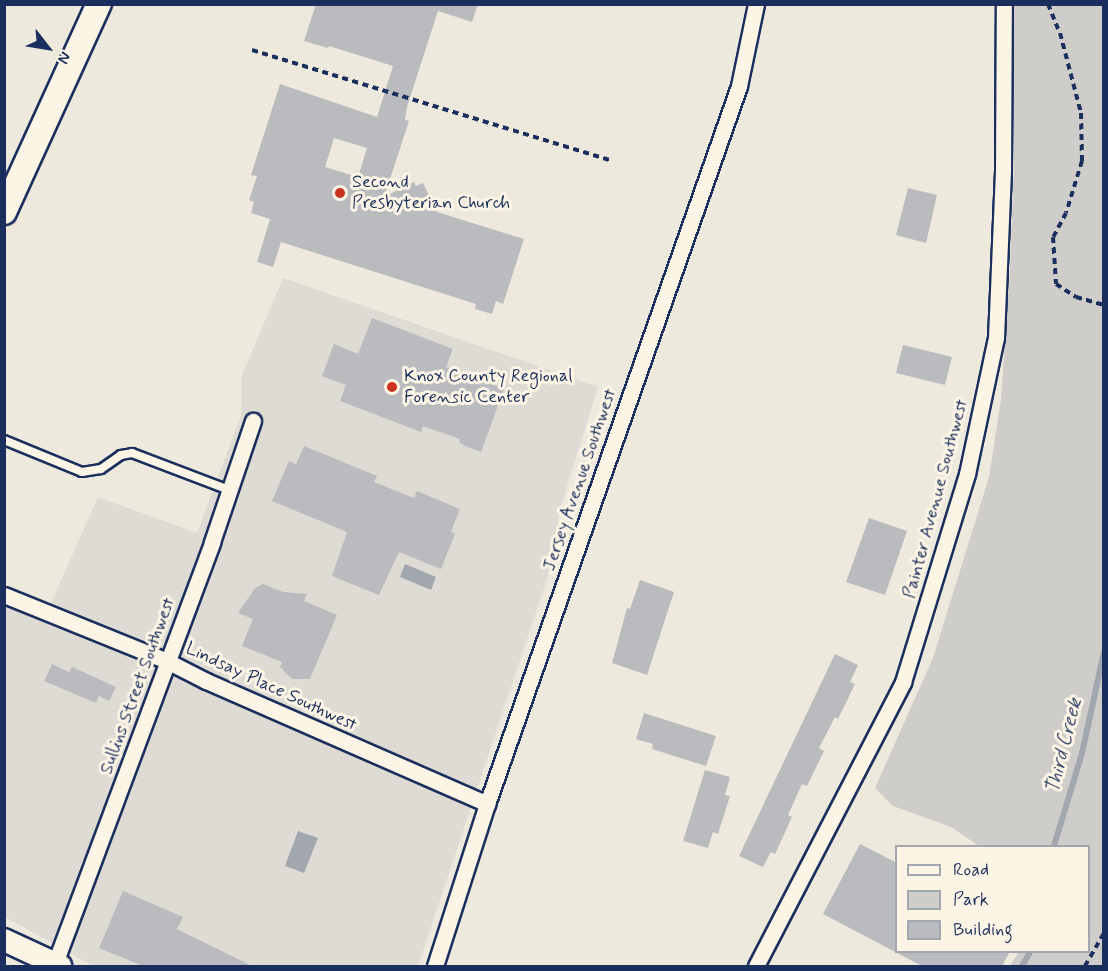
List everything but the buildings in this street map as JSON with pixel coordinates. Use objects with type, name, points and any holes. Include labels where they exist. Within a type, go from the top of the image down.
[{"type":"main road","points":[[4,212],[99,4]]},
{"type":"street","name":"Jersey Avenue Southwest","points":[[435,966],[487,804],[739,86],[756,4]]},
{"type":"street","name":"Painter Avenue Southwest","points":[[756,966],[903,682],[967,474],[996,338],[1003,171],[1004,4]]},
{"type":"street","name":"Sullins Street Southwest","points":[[58,965],[253,421]]},
{"type":"street","name":"Lindsay Place Southwest","points":[[4,595],[167,661],[217,686],[487,804]]},
{"type":"street","points":[[4,940],[58,965]]},
{"type":"lane","points":[[4,440],[82,472],[101,469],[121,455],[132,453],[230,490]]},
{"type":"path","points":[[1048,4],[1060,33],[1081,113],[1082,161],[1066,213],[1053,237],[1052,258],[1056,284],[1076,297],[1104,305]]},
{"type":"path","points":[[252,50],[609,160]]},
{"type":"path","points":[[1085,966],[1104,933]]},
{"type":"shaded area","points":[[283,278],[598,387],[558,516],[559,543],[418,966],[93,966],[5,917],[4,584],[51,603],[98,497],[197,533],[241,415],[241,378]]},
{"type":"shaded area","points":[[405,564],[436,577],[431,590],[400,577]]},
{"type":"shaded area","points":[[298,831],[318,838],[304,873],[285,866]]},
{"type":"green space","points":[[1013,5],[1103,5],[1103,966],[1010,966],[1018,953],[1090,953],[1090,845],[978,845],[951,827],[893,806],[875,788],[933,658],[989,477],[1001,399],[1014,165]]},
{"type":"waterway","name":"Third Creek","points":[[1054,845],[1082,753],[1104,652]]},
{"type":"waterway","name":"Third Creek","points":[[1022,966],[1029,953]]},
{"type":"place","name":"Second Presbyterian Church","points":[[340,193]]},
{"type":"place","name":"Knox County Regional Forensic Center","points":[[392,387]]}]
